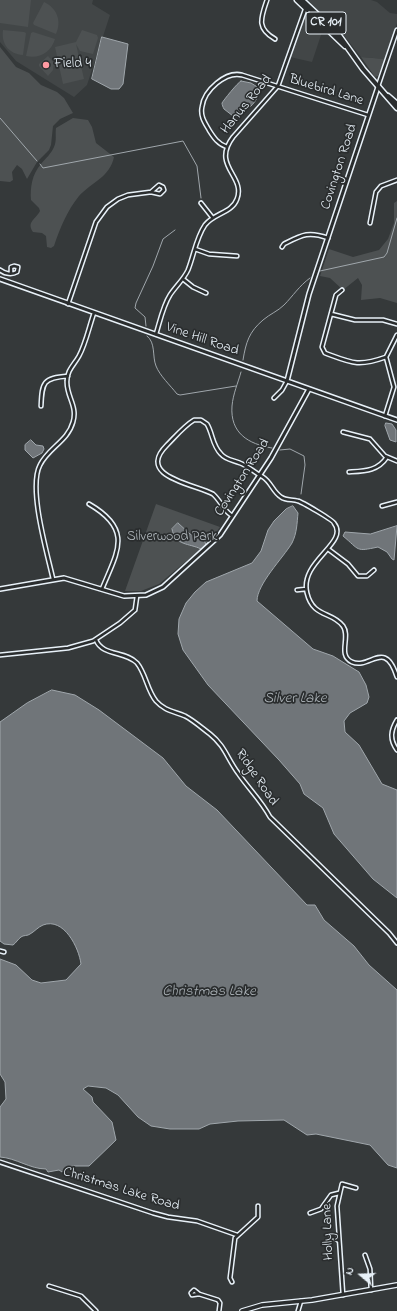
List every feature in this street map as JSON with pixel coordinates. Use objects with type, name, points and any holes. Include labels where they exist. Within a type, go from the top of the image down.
[{"type":"main road","name":"CR 101","points":[[296,0],[338,34],[348,49],[397,108]]},
{"type":"main road","name":"CR 101","points":[[302,0],[306,7]]},
{"type":"main road","name":"CR 101","points":[[386,95],[397,104]]},
{"type":"main road","points":[[242,1311],[262,1305],[343,1295],[397,1285]]},
{"type":"street","points":[[267,0],[261,23],[264,31],[275,39]]},
{"type":"street","name":"Hanus Road","points":[[156,335],[168,299],[188,270],[203,228],[212,217],[229,209],[238,197],[237,182],[226,163],[227,147],[233,137],[278,86],[306,7]]},
{"type":"street","name":"Covington Road","points":[[287,381],[296,350],[304,310],[397,30]]},
{"type":"street","name":"Bluebird Lane","points":[[227,147],[215,140],[203,117],[202,107],[208,94],[224,77],[233,74],[242,75],[368,115]]},
{"type":"street","points":[[370,223],[376,192],[381,186],[397,180]]},
{"type":"street","points":[[68,304],[99,217],[107,207],[123,197],[151,192],[160,194],[164,187],[159,185],[151,192]]},
{"type":"street","points":[[201,203],[212,217]]},
{"type":"street","points":[[282,247],[284,244],[306,234],[313,233],[329,238]]},
{"type":"street","points":[[195,249],[209,254],[236,256]]},
{"type":"street","points":[[0,270],[5,274],[11,273]]},
{"type":"street","points":[[182,279],[192,287],[206,292]]},
{"type":"street","name":"Vine Hill Road","points":[[0,280],[397,420]]},
{"type":"street","points":[[342,290],[336,295],[322,347],[325,353],[359,364],[386,357]]},
{"type":"street","points":[[53,579],[37,506],[37,475],[43,460],[67,435],[74,421],[75,406],[67,386],[68,376],[79,356],[94,313]]},
{"type":"street","points":[[331,314],[355,320],[383,320],[397,324]]},
{"type":"street","points":[[385,416],[394,387],[386,357],[397,335]]},
{"type":"street","points":[[41,406],[42,388],[45,381],[52,378],[68,376]]},
{"type":"street","points":[[274,398],[282,390],[287,381]]},
{"type":"street","name":"Covington Road","points":[[137,596],[152,593],[170,581],[216,539],[271,458],[309,389]]},
{"type":"street","points":[[231,515],[224,509],[219,500],[213,494],[162,473],[158,466],[160,453],[194,420],[201,420],[207,424],[213,443],[223,456],[240,463],[269,482],[281,497],[301,502],[333,521],[337,528],[337,536],[328,549],[309,570],[306,589],[309,600],[316,610],[336,620],[345,629],[346,638],[344,650],[348,660],[358,663],[381,657],[388,660],[396,668],[397,677]]},
{"type":"street","points":[[342,432],[370,439],[387,457],[397,461]]},
{"type":"street","points":[[350,472],[374,469],[387,457]]},
{"type":"street","points":[[382,506],[397,502]]},
{"type":"street","points":[[90,504],[98,509],[112,524],[119,541],[116,559],[107,574],[102,589]]},
{"type":"street","points":[[328,549],[348,564],[358,576],[367,576],[374,570]]},
{"type":"street","points":[[0,589],[53,579],[71,579],[124,596],[137,596],[135,610],[120,623],[96,640],[87,644],[68,648],[0,655]]},
{"type":"street","points":[[296,590],[306,589]]},
{"type":"street","name":"Ridge Road","points":[[96,640],[98,646],[109,651],[129,656],[136,662],[141,669],[152,696],[166,710],[186,716],[219,741],[238,773],[259,798],[270,817],[390,933],[397,943]]},
{"type":"street","points":[[397,720],[391,737],[397,750]]},
{"type":"street","name":"Christmas Lake Road","points":[[0,1162],[168,1217],[197,1221],[237,1235]]},
{"type":"street","name":"Holly Lane","points":[[343,1295],[337,1206],[342,1184],[356,1188]]},
{"type":"street","points":[[310,1213],[321,1209],[331,1195],[339,1193]]},
{"type":"street","points":[[232,1282],[230,1278],[233,1246],[237,1235],[258,1217],[258,1206]]},
{"type":"street","points":[[331,1237],[334,1237],[339,1241]]},
{"type":"street","points":[[365,1254],[370,1268],[371,1290]]},
{"type":"street","points":[[49,1286],[81,1296],[96,1311]]},
{"type":"street","points":[[199,1294],[218,1300],[220,1303],[219,1311]]},
{"type":"street","points":[[298,1311],[301,1301]]},
{"type":"shaded area","points":[[0,0],[93,0],[92,4],[110,15],[87,85],[74,97],[16,61],[0,42]]},
{"type":"shaded area","points":[[304,0],[371,0],[377,2],[390,13],[397,14],[397,23],[385,59],[361,57],[342,33]]},
{"type":"shaded area","points":[[306,14],[323,29],[312,62],[290,57]]},
{"type":"green space","points":[[0,0],[31,0],[28,27],[0,23]]},
{"type":"green space","points":[[44,2],[55,11],[57,15],[58,29],[56,34],[34,25],[33,23]]},
{"type":"green space","points":[[3,30],[26,33],[23,55],[14,53],[7,47],[3,40]]},
{"type":"green space","points":[[82,30],[97,35],[98,38],[93,54],[80,51],[76,44],[84,79],[63,84],[55,47],[76,42]]},
{"type":"green space","points":[[33,32],[55,39],[51,48],[44,54],[31,57],[26,56],[31,33]]},
{"type":"green space","points":[[0,47],[16,67],[29,73],[41,85],[57,92],[64,98],[73,113],[60,119],[53,126],[49,150],[37,162],[27,179],[22,169],[17,165],[12,172],[13,180],[10,182],[0,181]]},
{"type":"green space","name":"Field 4","points":[[48,56],[54,63],[53,70],[48,76],[39,64]]},
{"type":"green space","points":[[361,57],[385,59],[378,76],[375,77]]},
{"type":"green space","points":[[73,118],[88,120],[92,127],[96,143],[114,157],[109,170],[79,196],[64,220],[54,246],[51,248],[47,247],[46,236],[42,233],[33,232],[31,229],[32,221],[40,211],[31,200],[31,186],[38,168],[54,147],[56,140],[56,128]]},
{"type":"green space","points":[[397,201],[397,303],[380,298],[361,300],[362,285],[358,278],[343,290],[330,278],[320,276],[329,249],[353,257],[379,250],[388,239],[394,223],[394,203]]},
{"type":"green space","name":"Silverwood Park","points":[[156,504],[220,527],[209,542],[159,584],[141,591],[125,591]]},
{"type":"water","points":[[102,37],[128,44],[123,84],[119,89],[111,89],[92,79]]},
{"type":"water","points":[[241,81],[251,83],[259,88],[259,93],[257,98],[247,110],[233,116],[224,109],[222,103]]},
{"type":"water","points":[[386,423],[392,424],[396,430],[396,442],[390,440],[385,426]]},
{"type":"water","points":[[31,440],[36,445],[43,446],[44,449],[42,453],[33,458],[25,450],[25,445]]},
{"type":"water","name":"Silver Lake","points":[[293,506],[298,513],[294,539],[261,587],[257,601],[313,649],[333,656],[359,672],[366,685],[369,697],[367,703],[350,713],[344,721],[345,732],[359,745],[382,784],[397,790],[397,898],[373,879],[334,834],[323,808],[304,794],[300,784],[279,760],[208,685],[183,650],[178,634],[179,619],[186,603],[195,592],[206,582],[252,563],[261,551],[268,530],[274,521],[286,509]]},
{"type":"water","points":[[178,523],[190,534],[203,537],[206,545],[201,549],[179,541],[172,529]]},
{"type":"water","points":[[397,526],[394,560],[387,552],[378,547],[358,549],[343,536],[345,532],[370,534]]},
{"type":"water","name":"Christmas Lake","points":[[52,690],[75,695],[99,710],[163,758],[186,786],[217,810],[307,905],[315,905],[324,920],[354,946],[369,965],[397,990],[397,1168],[388,1165],[370,1145],[316,1134],[307,1135],[284,1120],[238,1121],[210,1124],[199,1129],[170,1129],[151,1126],[138,1117],[118,1095],[106,1088],[88,1086],[83,1089],[92,1097],[93,1102],[112,1122],[116,1140],[89,1166],[73,1166],[62,1172],[59,1170],[48,1172],[46,1169],[40,1169],[12,1159],[0,1157],[0,1107],[6,1099],[5,1082],[0,1074],[0,959],[16,965],[32,980],[41,983],[66,980],[81,964],[80,957],[74,943],[58,925],[43,925],[29,935],[22,936],[13,945],[4,944],[0,941],[0,722],[27,703]]},
{"type":"waterway","points":[[0,118],[37,161]]},
{"type":"waterway","points":[[40,164],[43,168],[183,141],[197,166],[201,198]]},
{"type":"waterway","points":[[320,271],[384,257],[387,253],[397,218]]},
{"type":"waterway","points":[[146,326],[145,317],[135,308],[136,303],[153,266],[163,239],[175,230]]},
{"type":"waterway","points":[[243,360],[245,348],[254,329],[263,320],[284,305],[310,278]]},
{"type":"waterway","points":[[147,336],[152,342],[155,362],[158,370],[177,394],[180,395],[236,386]]},
{"type":"waterway","points":[[241,372],[234,393],[232,406],[234,423],[237,430],[248,440],[255,444],[272,448]]},
{"type":"waterway","points":[[280,450],[290,449],[304,456],[305,465],[301,494]]},
{"type":"place","name":"Field 4","points":[[46,65]]}]
